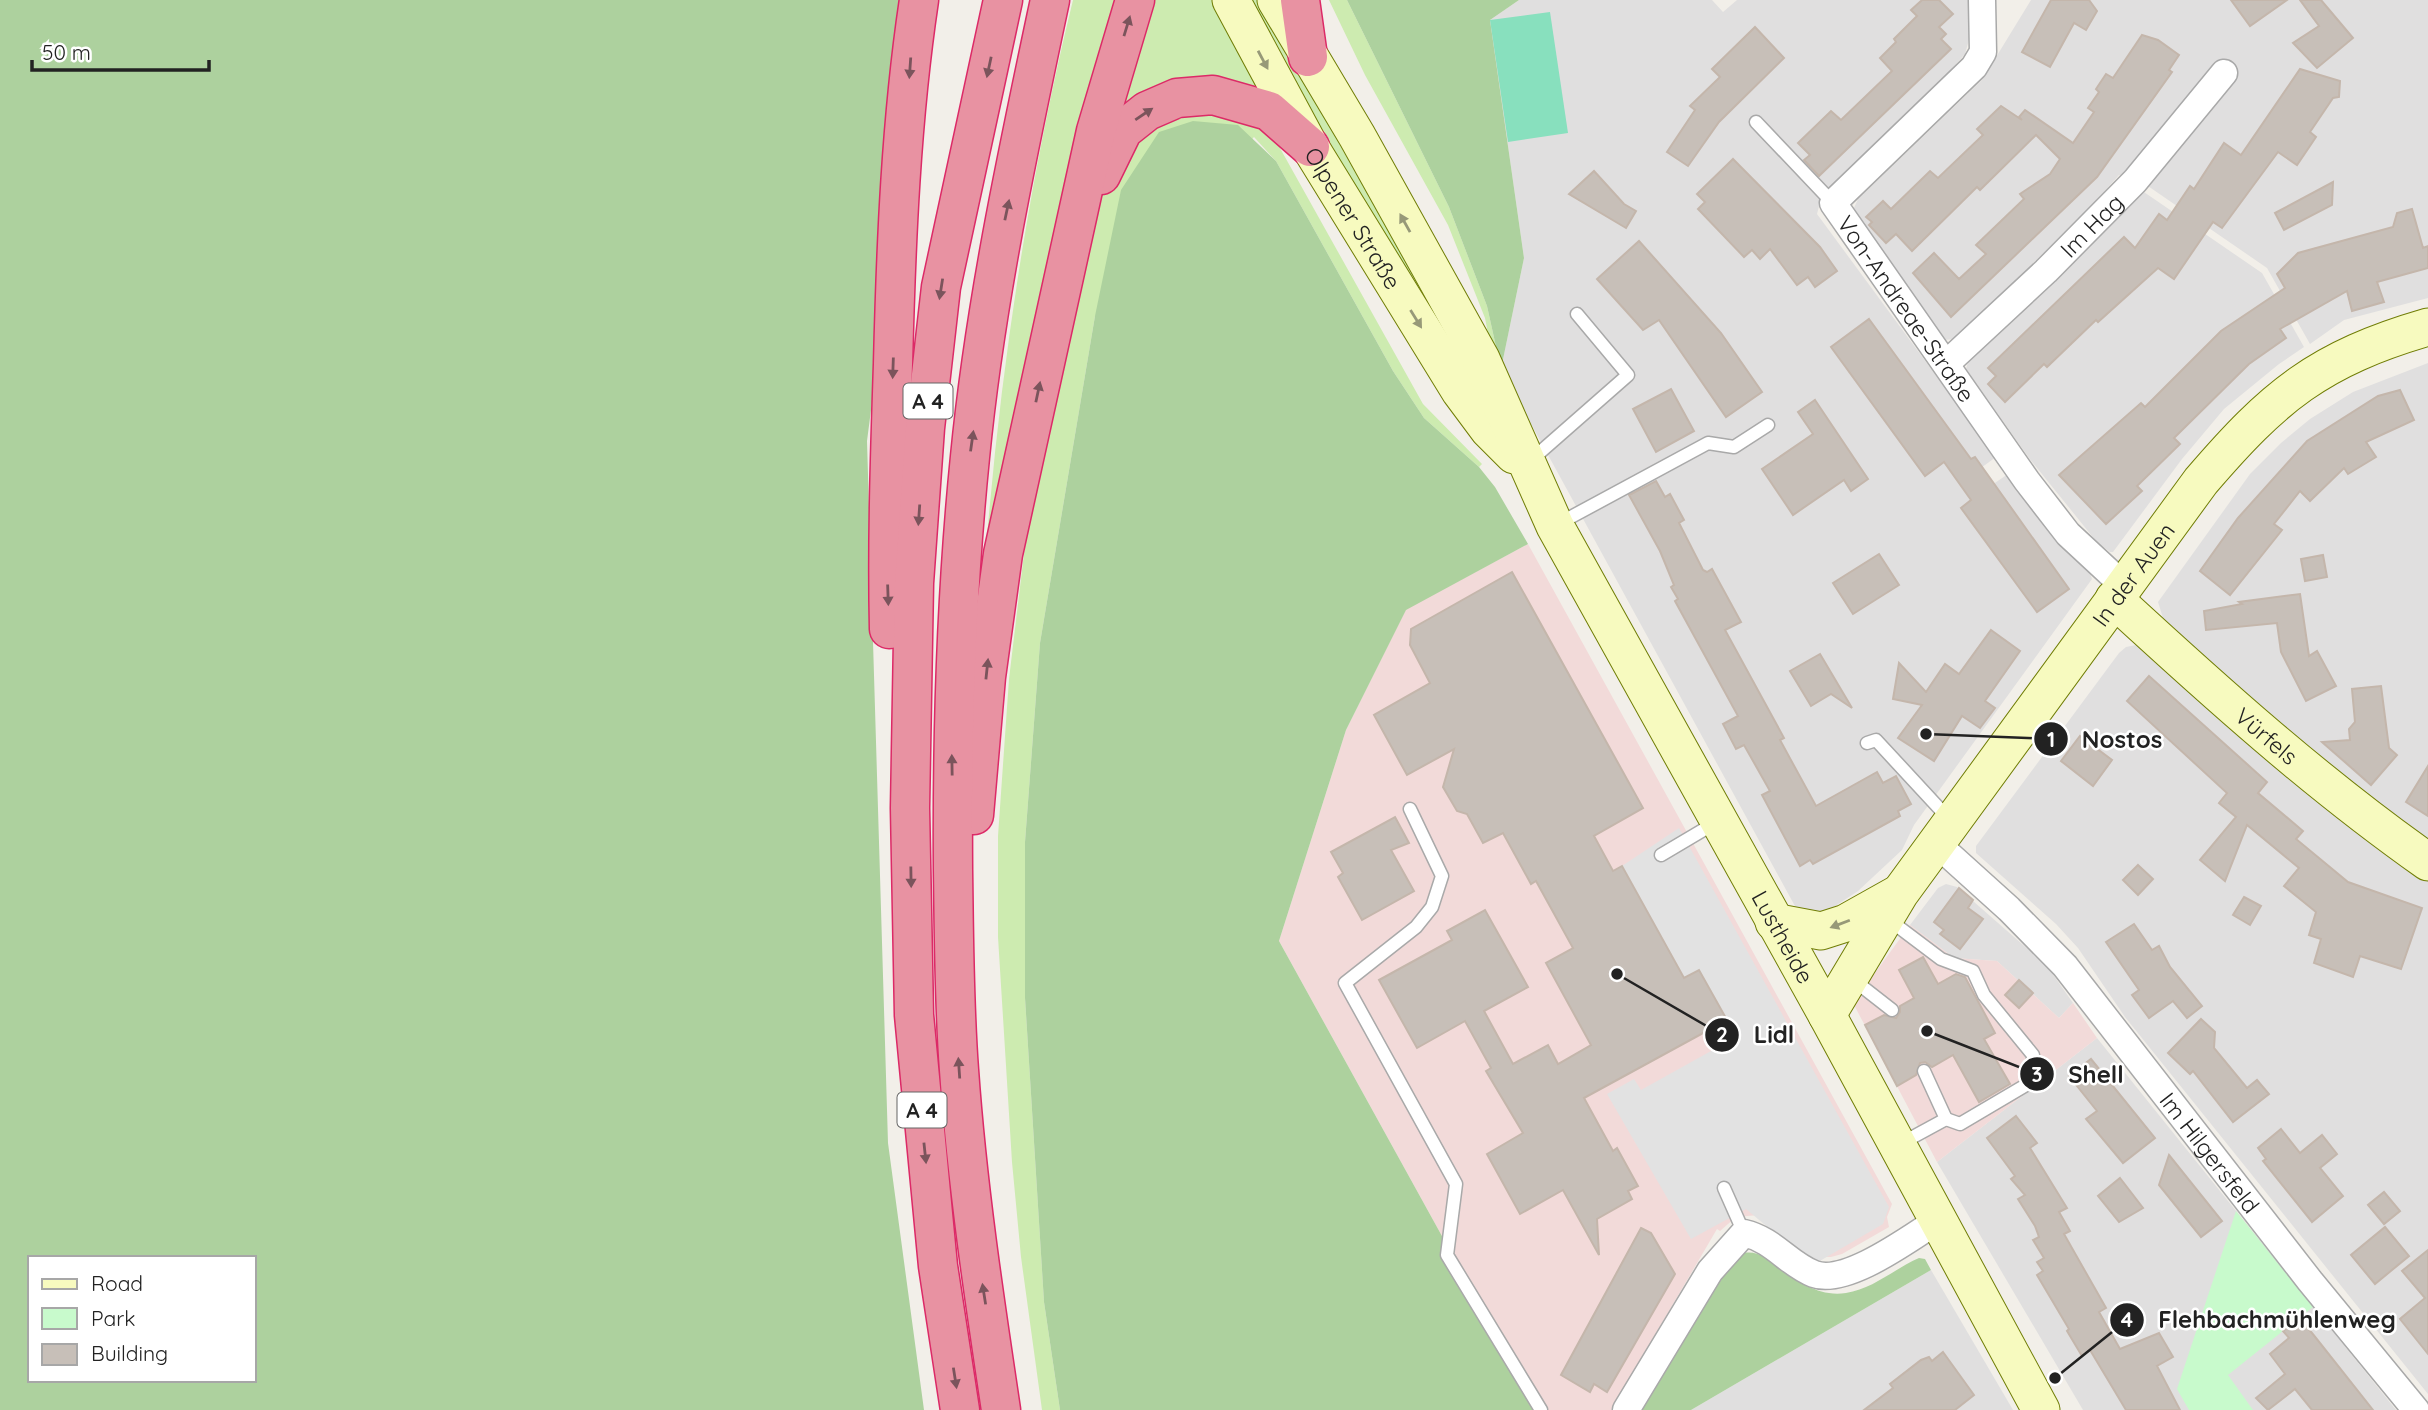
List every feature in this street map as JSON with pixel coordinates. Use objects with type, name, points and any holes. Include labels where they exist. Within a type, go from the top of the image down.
[{"type":"highway","points":[[910,808],[890,648],[887,560],[896,260],[912,48],[919,0]]},
{"type":"highway","name":"A 4","points":[[960,1410],[938,1266],[914,1016],[910,808],[915,570],[925,428],[941,287],[1003,0]]},
{"type":"highway","name":"A 4","points":[[1001,1410],[967,1169],[954,981],[952,743],[957,604],[970,453],[994,277],[1050,0]]},
{"type":"highway","points":[[954,981],[995,601],[1066,258],[1096,131],[1135,0]]},
{"type":"highway","points":[[1300,0],[1308,57]]},
{"type":"highway","points":[[1066,258],[1123,130],[1147,111],[1177,97],[1213,95],[1269,111],[1310,148]]},
{"type":"main road","name":"Olpener Straße","points":[[1231,0],[1310,148],[1460,391],[1489,430]]},
{"type":"main road","name":"Olpener Straße","points":[[1276,0],[1357,136],[1496,391]]},
{"type":"main road","name":"In der Auen","points":[[1827,1015],[1893,905],[2201,481],[2248,426],[2301,380],[2360,350],[2428,327]]},
{"type":"main road","name":"Lustheide","points":[[1496,391],[1525,464],[1555,526],[1827,1015],[2034,1405]]},
{"type":"main road","name":"Lustheide","points":[[1489,430],[1525,464]]},
{"type":"main road","name":"Vürfels","points":[[2119,593],[2296,761],[2364,817],[2428,862]]},
{"type":"main road","name":"In der Auen","points":[[1774,922],[1821,931],[1893,905]]},
{"type":"street","name":"Von-Andreae-Straße","points":[[1984,1],[1983,52],[1974,67],[1833,203],[2027,481],[2119,593]]},
{"type":"street","name":"Im Hag","points":[[1946,363],[2046,271],[2135,181],[2224,73]]},
{"type":"street","name":"Im Hilgersfeld","points":[[1945,833],[2009,909],[2065,966],[2310,1281],[2416,1410]]},
{"type":"street","points":[[1626,1410],[1710,1271],[1744,1233],[1762,1238],[1815,1274],[1844,1274],[1937,1221]]},
{"type":"lane","points":[[1756,122],[1833,203]]},
{"type":"lane","points":[[1525,464],[1628,375],[1577,314]]},
{"type":"lane","points":[[1555,526],[1708,443],[1734,447],[1768,425]]},
{"type":"lane","points":[[1867,743],[1876,740],[1945,833]]},
{"type":"lane","points":[[1410,809],[1442,876],[1432,907],[1416,927],[1345,983],[1455,1184],[1447,1255],[1541,1410]]},
{"type":"lane","points":[[1661,855],[1718,821]]},
{"type":"lane","points":[[1893,905],[1941,959],[1973,971],[1984,995],[2033,1055],[2033,1081],[1960,1124],[1946,1119],[1924,1071]]},
{"type":"lane","points":[[1849,976],[1892,1010]]},
{"type":"lane","points":[[1897,1146],[1946,1119]]},
{"type":"lane","points":[[1724,1188],[1744,1233]]},
{"type":"shaded area","points":[[1519,0],[1712,0],[1723,12],[1737,0],[1970,0],[1970,36],[1965,54],[1930,93],[1821,198],[1817,214],[1996,457],[1974,473],[1986,489],[2008,474],[2055,538],[2089,570],[2092,579],[1914,825],[1902,850],[1858,891],[1823,914],[1796,908],[1501,369],[1524,258],[1490,20]]},
{"type":"shaded area","points":[[2031,0],[2428,0],[2428,298],[2344,320],[2310,344],[2267,268],[2145,184],[2119,175],[2085,213],[1955,339],[1944,340],[1854,213],[1854,208],[1858,199],[1982,80]]},
{"type":"shaded area","points":[[2141,190],[2262,273],[2304,347],[2224,409],[2182,459],[2113,552],[2110,552],[2096,541],[2029,458],[1966,369],[1968,362],[2102,233]]},
{"type":"shaded area","points":[[2428,363],[2428,840],[2298,741],[2163,618],[2158,602],[2250,474],[2281,443],[2310,419],[2353,392]]},
{"type":"shaded area","points":[[1528,544],[1892,1204],[1887,1217],[1889,1227],[1842,1254],[1831,1257],[1825,1257],[1759,1215],[1736,1217],[1720,1231],[1717,1229],[1611,1410],[1538,1410],[1279,941],[1346,730],[1406,609]]},
{"type":"shaded area","points":[[2136,645],[2146,650],[2314,800],[2428,881],[2428,1394],[2125,1017],[2078,948],[2056,924],[1976,853],[1976,846],[2119,653],[2126,647]]},
{"type":"shaded area","points":[[1679,828],[1889,1207],[1883,1224],[1813,1265],[1746,1209],[1691,1239],[1607,1094],[1634,1079],[1641,1090],[1720,1046],[1710,1029],[1727,1019],[1699,970],[1684,978],[1622,866]]},
{"type":"shaded area","points":[[1946,884],[1957,887],[2047,966],[2073,1003],[2059,1018],[1997,961],[1954,958],[1910,925],[1938,888]]},
{"type":"shaded area","points":[[1910,925],[1954,958],[1997,961],[2059,1018],[2073,1003],[2097,1038],[1937,1162],[1853,1003]]},
{"type":"shaded area","points":[[2097,1038],[2396,1410],[2083,1410],[1937,1162]]},
{"type":"shaded area","points":[[1931,1270],[2013,1410],[1691,1410]]},
{"type":"green space","points":[[0,0],[918,0],[914,76],[867,441],[888,1143],[924,1410],[0,1410]]},
{"type":"green space","points":[[1073,0],[1123,0],[986,549],[1000,410],[1019,273],[1043,136]]},
{"type":"green space","points":[[1146,0],[1215,0],[1269,99],[1119,120]]},
{"type":"green space","points":[[1249,0],[1258,0],[1358,177],[1391,221],[1436,310],[1434,316],[1410,292]]},
{"type":"green space","points":[[1329,0],[1347,0],[1449,207],[1487,306],[1501,369],[1492,354],[1485,318],[1448,225],[1365,75]]},
{"type":"green space","points":[[1347,0],[1519,0],[1490,20],[1524,258],[1501,369],[1487,306],[1449,207]]},
{"type":"green space","points":[[1550,12],[1568,133],[1508,142],[1490,20]]},
{"type":"green space","points":[[1189,106],[1266,123],[1423,404],[1482,464],[1479,467],[1424,418],[1393,371],[1276,161],[1254,137],[1095,316],[1040,643],[1025,842],[1025,998],[1044,1302],[1060,1410],[1042,1410],[1021,1257],[1012,1162],[998,937],[998,836],[1009,679],[1026,537],[1096,201],[1119,150]]},
{"type":"green space","points":[[1193,121],[1238,125],[1276,161],[1393,371],[1424,418],[1479,467],[1495,487],[1528,544],[1406,610],[1346,730],[1279,941],[1538,1410],[1060,1410],[1044,1302],[1025,998],[1025,842],[1040,643],[1095,316],[1121,190],[1159,132]]},
{"type":"green space","points":[[2236,1211],[2313,1307],[2228,1375],[2253,1410],[2189,1410],[2177,1389]]},
{"type":"green space","points":[[1744,1253],[1755,1253],[1766,1258],[1800,1282],[1829,1293],[1856,1291],[1919,1258],[1925,1259],[1931,1270],[1691,1410],[1641,1410],[1721,1275]]},
{"type":"building","points":[[1922,0],[1939,0],[1953,14],[1939,27],[1946,34],[1941,39],[1951,49],[1819,176],[1804,160],[1810,155],[1798,143],[1831,111],[1841,120],[1892,71],[1880,58],[1917,16],[1911,10]]},
{"type":"building","points":[[2051,0],[2089,0],[2097,11],[2086,30],[2074,23],[2050,67],[2022,52]]},
{"type":"building","points":[[2231,0],[2287,0],[2250,26]]},
{"type":"building","points":[[2300,0],[2321,0],[2353,38],[2317,68],[2293,43],[2319,26]]},
{"type":"building","points":[[1755,27],[1784,58],[1719,122],[1688,166],[1667,152],[1695,110],[1690,106],[1720,77],[1712,69]]},
{"type":"building","points":[[2142,35],[2158,40],[2179,55],[2169,70],[2172,72],[2097,177],[1951,317],[1913,273],[1934,253],[1959,279],[1986,254],[1976,245],[2024,199],[2020,194],[2050,174],[2060,159],[2036,135],[1980,190],[1977,187],[1912,251],[1896,234],[1886,243],[1869,225],[1872,222],[1866,217],[1883,201],[1891,209],[1930,171],[1938,178],[1983,135],[1977,129],[2001,106],[2022,120],[2019,117],[2025,110],[2073,143],[2094,112],[2088,108],[2099,92],[2096,89],[2106,74],[2113,78]]},
{"type":"building","points":[[2300,69],[2340,81],[2339,97],[2333,98],[2310,132],[2316,137],[2297,165],[2278,152],[2222,228],[2213,222],[2174,279],[2158,268],[2098,322],[2096,320],[2047,367],[2044,364],[2005,402],[1988,384],[1996,376],[1988,368],[2124,237],[2135,248],[2159,214],[2167,220],[2190,186],[2194,189],[2224,143],[2241,155]]},
{"type":"building","points":[[1733,159],[1820,247],[1837,271],[1815,287],[1808,277],[1797,285],[1770,249],[1760,259],[1752,250],[1744,257],[1698,209],[1705,202],[1697,194]]},
{"type":"building","points":[[1594,171],[1624,204],[1636,211],[1626,228],[1569,194]]},
{"type":"building","points":[[2333,182],[2332,205],[2284,230],[2275,213]]},
{"type":"building","points":[[2412,209],[2423,248],[2428,246],[2428,268],[2377,282],[2384,302],[2352,311],[2347,291],[2280,329],[2286,338],[2249,364],[2174,438],[2180,444],[2137,486],[2142,491],[2106,524],[2059,475],[2141,403],[2145,407],[2221,331],[2285,288],[2277,274],[2298,253],[2393,227],[2397,213]]},
{"type":"building","points":[[1639,241],[1721,333],[1762,392],[1726,417],[1659,320],[1643,330],[1597,279]]},
{"type":"building","points":[[1869,319],[1971,459],[1975,457],[2069,589],[2037,612],[1961,508],[1971,500],[1944,462],[1925,476],[1831,347]]},
{"type":"building","points":[[1671,389],[1694,431],[1656,452],[1633,409]]},
{"type":"building","points":[[2400,390],[2414,420],[2366,442],[2376,457],[2348,474],[2344,468],[2310,501],[2300,491],[2274,524],[2282,530],[2230,595],[2200,571],[2238,518],[2307,441],[2378,396]]},
{"type":"building","points":[[1815,400],[1868,479],[1851,491],[1844,480],[1793,515],[1762,469],[1813,434],[1798,412]]},
{"type":"building","points":[[1656,481],[1665,497],[1670,494],[1684,520],[1679,523],[1703,570],[1707,572],[1712,569],[1741,622],[1725,630],[1784,738],[1780,740],[1816,806],[1877,772],[1883,783],[1896,776],[1911,804],[1898,811],[1900,816],[1813,864],[1810,860],[1800,866],[1762,795],[1770,791],[1744,745],[1736,749],[1723,724],[1738,716],[1675,601],[1678,599],[1671,587],[1674,585],[1660,551],[1629,495]]},
{"type":"building","points":[[1879,554],[1899,585],[1853,614],[1833,583]]},
{"type":"building","points":[[2323,555],[2327,577],[2305,581],[2301,559]]},
{"type":"building","points":[[1512,572],[1643,808],[1594,836],[1613,871],[1622,866],[1684,978],[1699,970],[1727,1020],[1584,1098],[1613,1151],[1617,1148],[1638,1186],[1628,1191],[1632,1199],[1597,1219],[1599,1255],[1563,1190],[1520,1214],[1487,1154],[1523,1133],[1486,1071],[1491,1068],[1465,1021],[1417,1048],[1379,980],[1452,940],[1447,931],[1485,910],[1528,987],[1484,1011],[1513,1064],[1548,1045],[1558,1064],[1591,1045],[1546,963],[1573,948],[1536,881],[1531,884],[1503,833],[1483,843],[1467,814],[1457,811],[1443,787],[1454,749],[1407,775],[1374,715],[1430,683],[1410,645],[1411,629]]},
{"type":"building","points":[[2300,594],[2309,656],[2317,651],[2336,686],[2306,701],[2281,652],[2277,623],[2206,630],[2204,611],[2242,604],[2239,602]]},
{"type":"building","points":[[1991,630],[2020,651],[1985,701],[1995,708],[1980,728],[1962,716],[1934,761],[1898,738],[1922,705],[1893,699],[1899,663],[1926,692],[1945,664],[1959,674]]},
{"type":"building","points":[[1820,654],[1852,708],[1831,694],[1811,706],[1790,671]]},
{"type":"building","points":[[2149,676],[2267,782],[2258,793],[2303,831],[2296,839],[2348,882],[2422,908],[2401,969],[2360,956],[2353,977],[2314,963],[2321,939],[2309,935],[2316,912],[2284,886],[2299,868],[2247,825],[2225,881],[2200,860],[2236,817],[2219,803],[2227,793],[2127,701]]},
{"type":"building","points":[[2381,686],[2389,748],[2397,755],[2371,785],[2322,742],[2350,740],[2349,729],[2355,722],[2352,689]]},
{"type":"building","points":[[2080,736],[2112,760],[2093,786],[2061,761]]},
{"type":"building","points":[[2428,766],[2428,816],[2406,802]]},
{"type":"building","points":[[1395,817],[1409,843],[1391,850],[1414,891],[1362,920],[1338,877],[1343,873],[1331,852]]},
{"type":"building","points":[[2138,865],[2153,879],[2138,895],[2123,880]]},
{"type":"building","points":[[1959,888],[1973,900],[1968,908],[1983,919],[1960,949],[1940,934],[1944,930],[1934,922]]},
{"type":"building","points":[[2244,897],[2261,906],[2250,925],[2233,915]]},
{"type":"building","points":[[2134,924],[2152,950],[2159,946],[2170,967],[2202,1006],[2187,1018],[2173,1001],[2149,1018],[2132,995],[2139,990],[2106,942]]},
{"type":"building","points":[[1923,957],[1938,984],[1956,974],[1965,977],[1995,1033],[1984,1039],[2010,1084],[1979,1102],[1953,1055],[1932,1067],[1925,1062],[1920,1063],[1916,1075],[1897,1086],[1865,1025],[1884,1015],[1896,1018],[1900,1006],[1914,998],[1899,970]]},
{"type":"building","points":[[2019,980],[2033,993],[2019,1008],[2005,995]]},
{"type":"building","points":[[2201,1019],[2215,1032],[2214,1048],[2247,1088],[2257,1080],[2269,1094],[2233,1122],[2193,1071],[2190,1074],[2168,1053]]},
{"type":"building","points":[[2091,1059],[2155,1138],[2123,1163],[2086,1119],[2097,1111],[2069,1076]]},
{"type":"building","points":[[2016,1116],[2037,1143],[2030,1148],[2067,1208],[2059,1212],[2070,1231],[2064,1234],[2106,1308],[2099,1312],[2120,1349],[2159,1333],[2173,1357],[2157,1366],[2180,1410],[2126,1410],[2090,1350],[2082,1356],[2067,1331],[2069,1329],[2037,1275],[2043,1271],[2037,1262],[2044,1258],[2033,1240],[2039,1237],[2035,1226],[2018,1199],[2025,1195],[2011,1179],[2015,1176],[1987,1138]]},
{"type":"building","points":[[2281,1129],[2300,1153],[2322,1135],[2337,1154],[2320,1168],[2343,1196],[2312,1222],[2263,1161],[2266,1159],[2258,1148]]},
{"type":"building","points":[[2169,1155],[2222,1221],[2201,1237],[2159,1185]]},
{"type":"building","points":[[2120,1178],[2143,1208],[2119,1222],[2098,1196]]},
{"type":"building","points":[[2384,1192],[2400,1211],[2384,1224],[2368,1205]]},
{"type":"building","points":[[2385,1227],[2409,1256],[2375,1284],[2351,1255]]},
{"type":"building","points":[[1641,1228],[1651,1233],[1675,1274],[1607,1392],[1594,1384],[1590,1392],[1561,1375]]},
{"type":"building","points":[[2428,1250],[2428,1354],[2400,1319],[2425,1298],[2402,1271]]},
{"type":"building","points":[[2299,1317],[2373,1410],[2312,1410],[2295,1389],[2268,1410],[2256,1398],[2285,1374],[2270,1354],[2289,1338],[2283,1331]]},
{"type":"building","points":[[1943,1352],[1974,1395],[1955,1410],[1864,1410],[1893,1388],[1890,1384],[1921,1360],[1929,1357],[1932,1361]]},
{"type":"place","name":"Nostos","points":[[1926,734]]},
{"type":"place","name":"Lidl","points":[[1617,974]]},
{"type":"place","name":"Shell","points":[[1927,1031]]},
{"type":"place","name":"Flehbachmühlenweg","points":[[2055,1378]]}]
